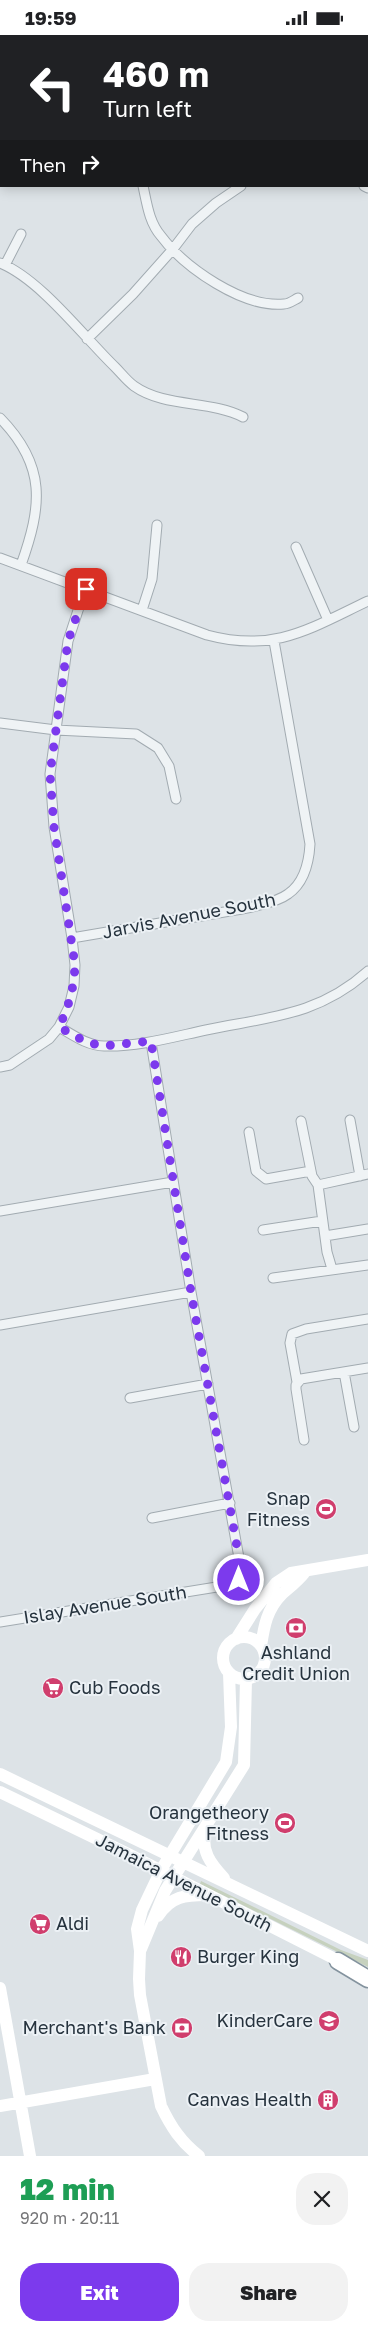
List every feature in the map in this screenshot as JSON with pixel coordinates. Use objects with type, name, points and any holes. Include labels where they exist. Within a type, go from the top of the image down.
[{"type":"highway","points":[[338,1961],[368,1979]]},
{"type":"street","points":[[143,187],[154,226],[173,249],[208,279],[231,292],[273,303],[286,304],[298,298]]},
{"type":"street","points":[[87,339],[132,294],[173,249],[192,224],[216,203],[240,187]]},
{"type":"street","points":[[21,234],[2,264],[44,295],[134,386],[155,396],[229,410],[243,417]]},
{"type":"street","points":[[0,417],[20,439],[29,457],[35,476],[35,517],[32,536],[22,565]]},
{"type":"street","points":[[142,610],[152,579],[157,525]]},
{"type":"street","points":[[296,547],[328,620]]},
{"type":"street","points":[[0,558],[207,635],[229,641],[251,643],[274,641],[328,620],[368,601]]},
{"type":"street","points":[[0,1067],[10,1065],[37,1049],[59,1027],[69,1007],[74,986],[75,965],[72,938],[54,827],[50,774],[68,641],[86,589]]},
{"type":"street","name":"Jarvis Avenue South","points":[[72,938],[242,909],[283,897],[290,893],[303,876],[309,861],[310,844],[274,641]]},
{"type":"street","points":[[0,723],[56,729],[121,732],[143,737],[158,748],[169,766],[176,799]]},
{"type":"street","points":[[59,1027],[86,1042],[103,1046],[151,1041],[288,1015],[330,999],[368,971]]},
{"type":"street","points":[[151,1041],[191,1292],[230,1503],[152,1518]]},
{"type":"street","points":[[318,1185],[364,1175],[350,1120]]},
{"type":"street","points":[[301,1121],[311,1171],[318,1185],[324,1236],[332,1269]]},
{"type":"street","points":[[249,1132],[256,1171],[266,1179],[311,1171]]},
{"type":"street","points":[[0,1211],[173,1182]]},
{"type":"street","points":[[263,1230],[322,1221]]},
{"type":"street","points":[[324,1236],[368,1229]]},
{"type":"street","points":[[273,1279],[368,1265]]},
{"type":"street","points":[[0,1325],[191,1292]]},
{"type":"street","points":[[304,1440],[296,1389],[298,1382],[290,1343],[292,1334],[306,1329],[368,1319]]},
{"type":"street","points":[[298,1382],[301,1379],[368,1368]]},
{"type":"street","points":[[344,1373],[354,1427]]},
{"type":"street","points":[[130,1398],[208,1384]]},
{"type":"street","name":"Islay Avenue South","points":[[0,1623],[229,1585],[239,1580],[241,1569],[230,1503]]},
{"type":"street","points":[[236,1639],[276,1583],[291,1573],[368,1560]]},
{"type":"street","points":[[261,1646],[264,1626],[270,1610],[281,1595],[297,1582],[305,1572]]},
{"type":"street","points":[[250,1638],[261,1646],[264,1652],[264,1666],[254,1677],[240,1679],[229,1673],[224,1666],[223,1653],[230,1642],[236,1639],[250,1638]]},
{"type":"street","points":[[198,2156],[183,2143],[169,2123],[161,2106],[140,1995],[138,1979],[140,1951],[137,1929],[142,1910],[161,1870],[226,1762],[231,1727],[229,1673]]},
{"type":"street","points":[[140,1951],[160,1900],[244,1765],[246,1679]]},
{"type":"street","name":"Jamaica Avenue South","points":[[0,1774],[368,1951]]},
{"type":"street","name":"Jamaica Avenue South","points":[[0,1792],[161,1870],[338,1961],[368,1972]]},
{"type":"street","points":[[207,1824],[204,1836],[205,1852],[209,1862],[229,1884]]},
{"type":"street","points":[[150,1928],[167,1904],[174,1899],[189,1895],[209,1895]]},
{"type":"street","points":[[0,1988],[30,2156]]},
{"type":"street","points":[[0,2106],[155,2079]]},
{"type":"green space","points":[[201,1881],[341,1950],[368,1960],[368,1967],[200,1884]]},
{"type":"place","name":"Snap Fitness","points":[[326,1509]]},
{"type":"place","name":"Ashland Credit Union","points":[[296,1628]]},
{"type":"place","name":"Cub Foods","points":[[53,1688]]},
{"type":"place","name":"Orangetheory Fitness","points":[[285,1823]]},
{"type":"place","name":"Aldi","points":[[40,1924]]},
{"type":"place","name":"Burger King","points":[[181,1957]]},
{"type":"place","name":"KinderCare","points":[[329,2021]]},
{"type":"place","name":"Merchant's Bank","points":[[182,2028]]},
{"type":"place","name":"Canvas Health","points":[[328,2100]]},
{"type":"route","points":[[86,589],[68,641],[50,774],[54,827],[75,965],[74,986],[69,1007],[59,1027],[86,1042],[103,1046],[151,1041],[191,1292],[241,1569],[239,1580]]}]
